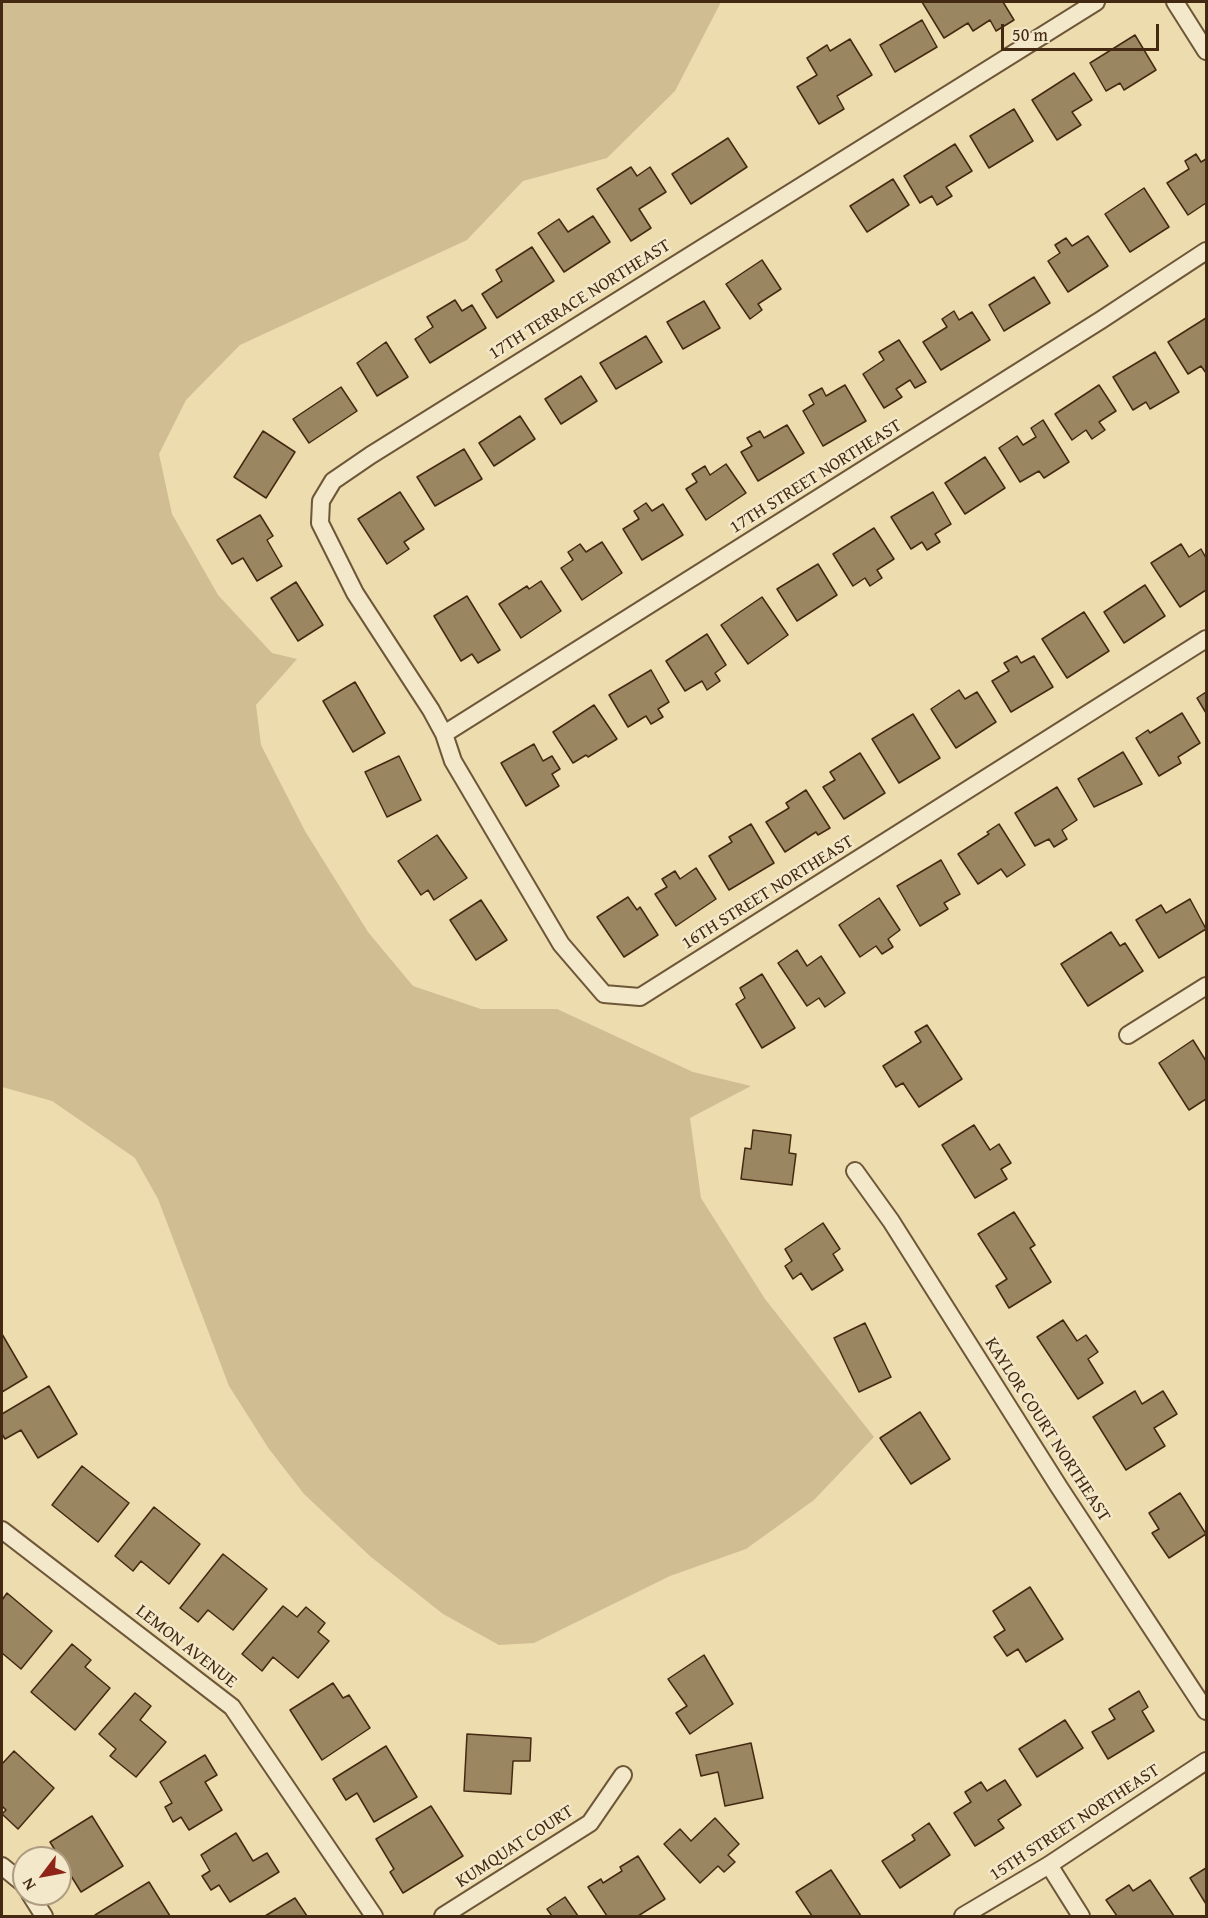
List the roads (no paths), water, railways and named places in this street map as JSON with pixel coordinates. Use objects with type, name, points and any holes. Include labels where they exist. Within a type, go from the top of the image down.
[{"type":"street","name":"17TH TERRACE NORTHEAST","points":[[444,734],[355,593],[320,523],[321,501],[333,481],[1096,2]]},
{"type":"street","points":[[1175,2],[1206,51]]},
{"type":"street","name":"17TH STREET NORTHEAST","points":[[444,734],[1101,321],[1206,251]]},
{"type":"street","name":"16TH STREET NORTHEAST","points":[[444,734],[453,761],[561,944],[604,994],[640,997],[1206,639]]},
{"type":"street","points":[[1128,1035],[1206,986]]},
{"type":"street","name":"KAYLOR COURT NORTHEAST","points":[[855,1172],[891,1221],[1053,1477],[1206,1711]]},
{"type":"street","name":"LEMON AVENUE","points":[[2,1530],[232,1707],[374,1917]]},
{"type":"street","name":"15TH STREET NORTHEAST","points":[[963,1917],[1049,1865],[1206,1761]]},
{"type":"street","name":"KUMQUAT COURT","points":[[443,1917],[590,1823],[623,1775]]},
{"type":"street","points":[[1049,1865],[1081,1917]]}]
